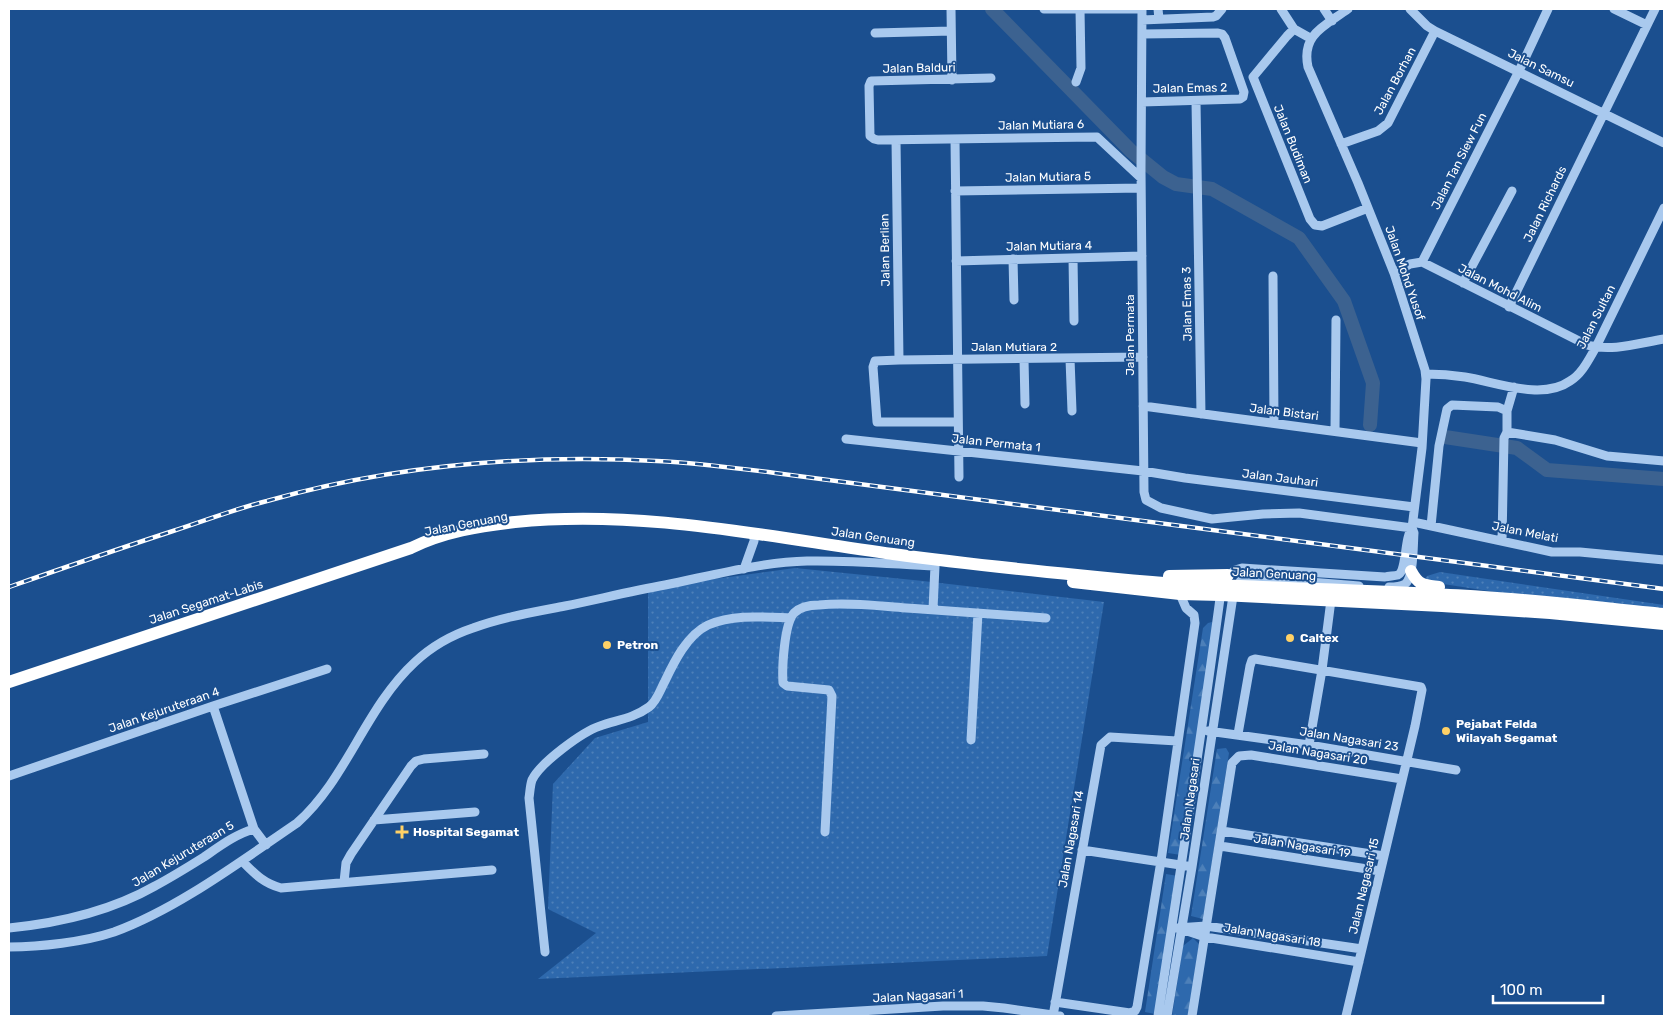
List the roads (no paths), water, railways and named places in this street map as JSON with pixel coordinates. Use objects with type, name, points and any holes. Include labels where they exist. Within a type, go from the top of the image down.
[{"type":"highway","name":"Jalan Genuang","points":[[411,548],[440,536],[482,526],[569,518],[635,520],[935,566],[1180,594],[1228,587],[1331,600],[1531,612],[1664,624]]},
{"type":"highway","name":"Jalan Genuang","points":[[754,537],[930,559],[1092,576],[1228,587],[1495,597],[1664,614]]},
{"type":"highway","name":"Jalan Segamat-Labis","points":[[9,682],[411,548]]},
{"type":"highway","points":[[1411,572],[1420,584],[1495,597]]},
{"type":"street","points":[[951,9],[952,80]]},
{"type":"street","points":[[1044,9],[1142,9],[1142,102]]},
{"type":"street","points":[[1076,82],[1082,68],[1080,9]]},
{"type":"street","points":[[1158,9],[1159,20]]},
{"type":"street","points":[[1142,20],[1213,17],[1222,9]]},
{"type":"street","points":[[1281,9],[1294,29],[1310,38],[1348,9]]},
{"type":"street","points":[[1324,9],[1332,21]]},
{"type":"street","name":"Jalan Samsu","points":[[1410,9],[1427,26],[1435,31],[1664,143]]},
{"type":"street","name":"Jalan Tan Siew Fun","points":[[1422,262],[1519,71],[1548,9]]},
{"type":"street","points":[[1614,9],[1647,25]]},
{"type":"street","name":"Jalan Richards","points":[[1509,307],[1656,9]]},
{"type":"street","name":"Jalan Budiman","points":[[1294,29],[1254,77],[1254,82],[1306,210],[1315,225],[1322,226],[1368,208]]},
{"type":"street","points":[[875,32],[951,31]]},
{"type":"street","name":"Jalan Borhan","points":[[1341,144],[1378,131],[1388,124],[1435,31]]},
{"type":"street","name":"Jalan Emas 2","points":[[1142,34],[1222,34],[1244,92],[1243,97],[1240,99],[1142,102]]},
{"type":"street","name":"Jalan Mohd Yusof","points":[[1310,38],[1306,52],[1308,67],[1394,273],[1426,374],[1426,400],[1412,525]]},
{"type":"street","name":"Jalan Balduri","points":[[896,140],[878,140],[870,136],[869,82],[991,78]]},
{"type":"street","name":"Jalan Emas 3","points":[[1196,101],[1201,414]]},
{"type":"street","name":"Jalan Permata","points":[[1142,102],[1143,471],[1146,500]]},
{"type":"street","name":"Jalan Mutiara 6","points":[[896,140],[1097,137],[1141,173]]},
{"type":"street","points":[[955,139],[959,477]]},
{"type":"street","name":"Jalan Berlian","points":[[896,140],[899,360]]},
{"type":"street","name":"Jalan Mutiara 5","points":[[955,191],[1141,188]]},
{"type":"street","points":[[1463,283],[1512,191]]},
{"type":"street","name":"Jalan Sultan","points":[[1426,374],[1464,377],[1514,387],[1545,390],[1564,385],[1577,375],[1596,347],[1663,212]]},
{"type":"street","name":"Jalan Mutiara 4","points":[[956,261],[1142,256]]},
{"type":"street","points":[[1073,258],[1074,321]]},
{"type":"street","points":[[1013,259],[1014,300]]},
{"type":"street","points":[[1394,273],[1410,264],[1422,262]]},
{"type":"street","name":"Jalan Mohd Alim","points":[[1422,262],[1509,307],[1587,345],[1596,347]]},
{"type":"street","points":[[1273,276],[1274,423]]},
{"type":"street","points":[[1335,431],[1336,320]]},
{"type":"street","points":[[1596,347],[1611,348],[1664,339]]},
{"type":"street","name":"Jalan Mutiara 2","points":[[958,360],[1143,357]]},
{"type":"street","points":[[1024,359],[1025,404]]},
{"type":"street","points":[[1070,359],[1072,411]]},
{"type":"street","points":[[958,360],[877,361],[873,364],[877,422],[958,422]]},
{"type":"street","points":[[1502,541],[1507,411],[1514,387]]},
{"type":"street","points":[[1431,526],[1439,446],[1447,409],[1452,405],[1498,407],[1507,411]]},
{"type":"street","name":"Jalan Bistari","points":[[1143,406],[1422,443]]},
{"type":"street","points":[[1506,435],[1555,440],[1607,456],[1664,461]]},
{"type":"street","name":"Jalan Permata 1","points":[[846,439],[1143,471]]},
{"type":"street","name":"Jalan Jauhari","points":[[1143,471],[1414,507]]},
{"type":"street","name":"Jalan Melati","points":[[1146,500],[1162,508],[1212,519],[1299,513],[1431,526],[1552,552],[1580,552],[1664,560]]},
{"type":"street","points":[[1228,587],[1244,578],[1251,577],[1376,587],[1397,587],[1406,584],[1411,572],[1414,533],[1412,525]]},
{"type":"street","points":[[1228,587],[1235,570],[1242,568],[1385,577],[1398,575],[1403,568],[1408,533],[1412,525]]},
{"type":"street","points":[[744,569],[754,537]]},
{"type":"street","points":[[9,947],[64,942],[112,932],[133,924],[164,908],[242,861],[297,824],[308,814],[328,787],[386,694],[415,662],[441,643],[474,628],[503,619],[744,569],[778,563],[806,561],[935,566],[933,610]]},
{"type":"street","name":"Jalan Nagasari","points":[[1158,1016],[1202,730],[1228,587]]},
{"type":"street","name":"Jalan Nagasari","points":[[1167,1016],[1212,731],[1228,587]]},
{"type":"street","name":"Jalan Nagasari","points":[[1055,1002],[1130,1013],[1135,1011],[1138,1004],[1162,861],[1195,623],[1194,615],[1186,608],[1180,594]]},
{"type":"street","points":[[1312,765],[1312,746],[1331,600]]},
{"type":"street","points":[[825,832],[832,696],[829,690],[822,688],[788,686],[783,683],[786,643],[793,614],[802,609],[821,604],[880,606],[1046,618]]},
{"type":"street","points":[[971,740],[978,613]]},
{"type":"street","points":[[545,952],[530,798],[530,787],[533,778],[561,750],[586,732],[637,715],[651,705],[658,696],[678,658],[693,637],[707,626],[725,620],[751,617],[791,618]]},
{"type":"street","points":[[1238,734],[1252,660],[1258,659],[1322,670]]},
{"type":"street","name":"Jalan Kejuruteraan 4","points":[[9,776],[327,669]]},
{"type":"street","name":"Jalan Nagasari 15","points":[[1322,670],[1421,687],[1422,690],[1407,761],[1346,1016]]},
{"type":"street","points":[[213,706],[254,829],[266,845]]},
{"type":"street","name":"Jalan Nagasari 23","points":[[1202,730],[1238,734],[1456,770]]},
{"type":"street","name":"Jalan Nagasari 14","points":[[1055,1016],[1055,1002],[1099,750],[1103,742],[1110,737],[1178,742]]},
{"type":"street","points":[[344,882],[346,863],[407,770],[416,762],[434,758],[484,754]]},
{"type":"street","name":"Jalan Nagasari 20","points":[[1222,831],[1232,763],[1239,756],[1250,755],[1402,779]]},
{"type":"street","points":[[374,820],[475,812]]},
{"type":"street","name":"Jalan Kejuruteraan 5","points":[[9,928],[50,922],[84,914],[134,898],[175,875],[228,841],[254,829]]},
{"type":"street","points":[[1192,1016],[1222,831],[1384,856]]},
{"type":"street","name":"Jalan Nagasari 19","points":[[1220,846],[1380,871]]},
{"type":"street","points":[[1082,850],[1192,866]]},
{"type":"street","points":[[242,861],[268,884],[281,888],[492,870]]},
{"type":"street","points":[[1171,928],[1181,929],[1206,926],[1362,949]]},
{"type":"street","name":"Jalan Nagasari 18","points":[[1181,929],[1205,937],[1359,962]]},
{"type":"street","name":"Jalan Nagasari 1","points":[[776,1016],[890,1013],[943,1006],[983,1006],[1055,1016]]},
{"type":"waterway","points":[[992,9],[1131,151],[1163,177],[1176,184],[1212,189],[1299,238],[1344,301],[1373,383],[1370,425]]},
{"type":"waterway","points":[[1445,437],[1517,448],[1547,470],[1664,479]]},
{"type":"railway","points":[[9,587],[231,511],[315,489],[363,479],[460,465],[559,459],[608,459],[702,464],[746,469],[1664,589]]},
{"type":"place","name":"Caltex","points":[[1290,638]]},
{"type":"place","name":"Petron","points":[[607,645]]},
{"type":"place","name":"Pejabat Felda Wilayah Segamat","points":[[1446,731]]},
{"type":"place","name":"Hospital Segamat","points":[[402,832]]}]
